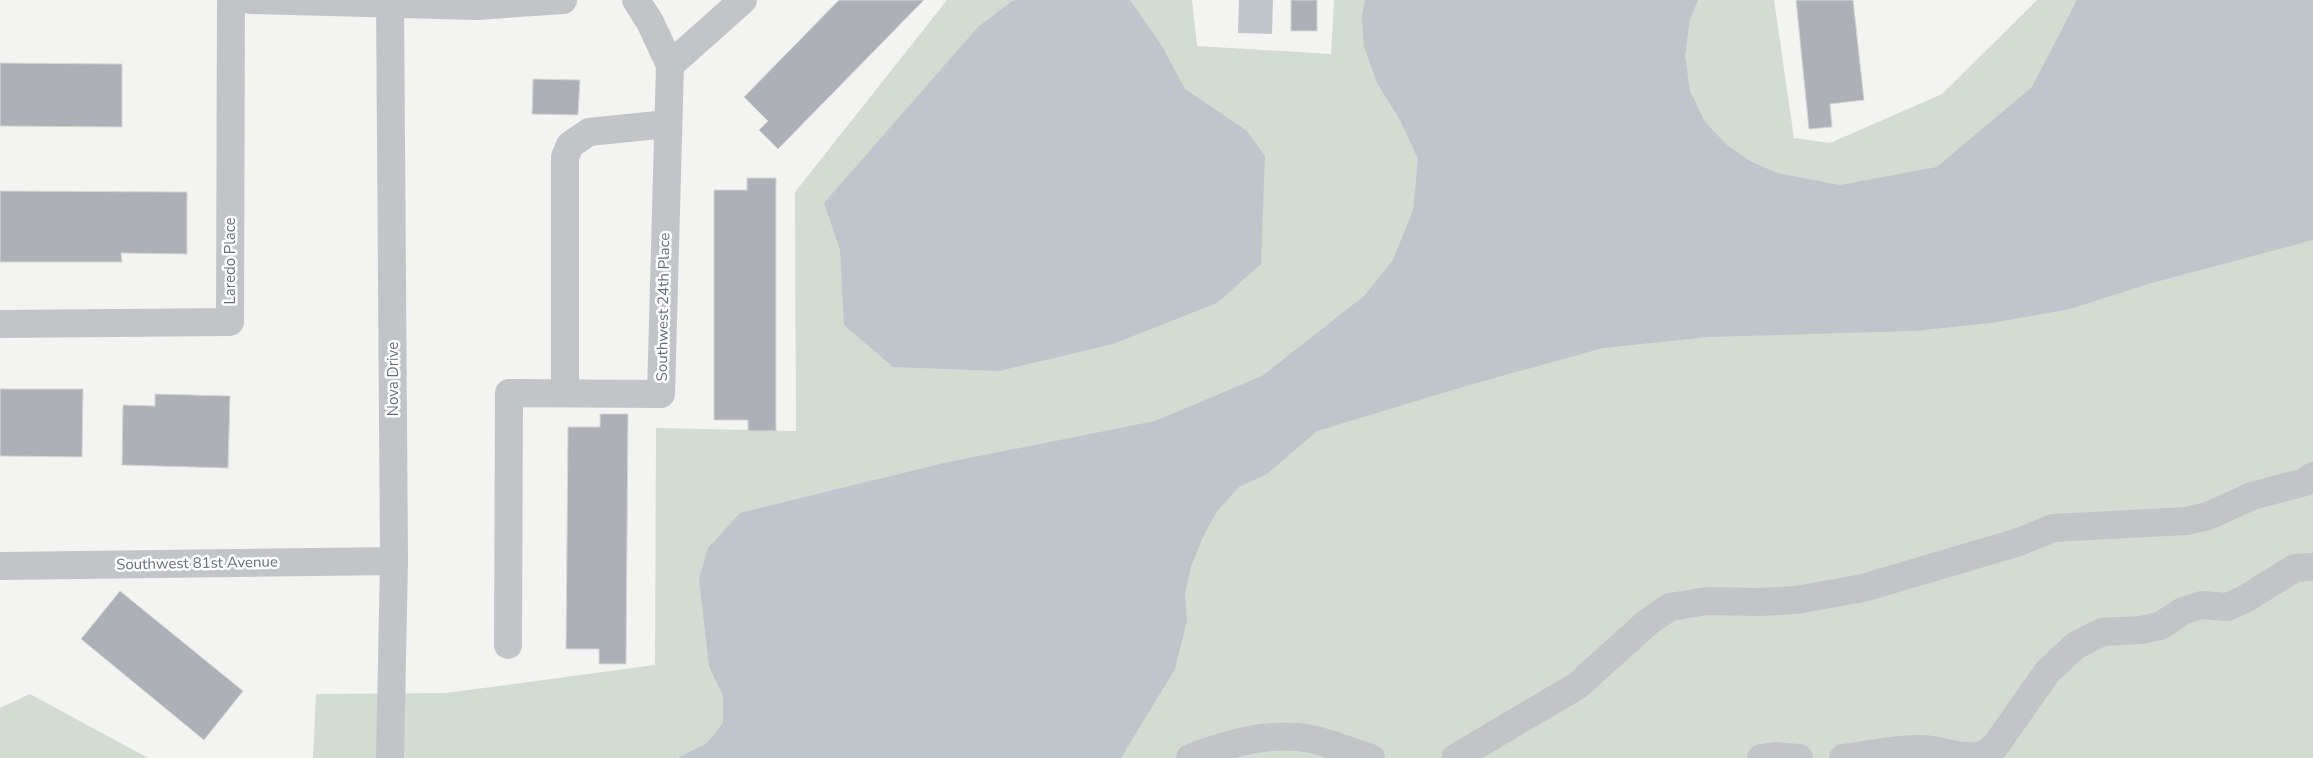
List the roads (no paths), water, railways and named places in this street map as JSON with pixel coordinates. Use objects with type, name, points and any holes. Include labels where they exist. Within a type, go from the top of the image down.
[{"type":"street","name":"Laredo Place","points":[[0,324],[230,322],[231,0]]},
{"type":"street","points":[[251,0],[390,1],[477,6],[563,0]]},
{"type":"street","name":"Southwest 24th Place","points":[[508,645],[509,393],[660,394],[670,65],[650,22],[636,0]]},
{"type":"street","points":[[670,65],[743,0]]},
{"type":"street","name":"Nova Drive","points":[[390,1],[394,561],[390,758]]},
{"type":"street","points":[[565,393],[565,157],[570,145],[589,132],[667,124]]},
{"type":"street","points":[[1455,758],[1577,686],[1648,622],[1670,607],[1707,601],[1759,602],[1796,600],[1863,588],[2019,542],[2053,528],[2186,521],[2208,516],[2252,496],[2304,482],[2313,476]]},
{"type":"street","name":"Southwest 81st Avenue","points":[[0,566],[394,561]]},
{"type":"street","points":[[1843,758],[1903,749],[1926,749],[1959,757],[1975,757],[1988,753],[1996,745],[2048,671],[2075,646],[2102,632],[2141,630],[2160,626],[2183,611],[2202,604],[2227,607],[2245,599],[2295,568],[2313,567]]},
{"type":"street","points":[[1190,758],[1228,744],[1262,738],[1285,737],[1314,740],[1371,758]]},
{"type":"street","points":[[1762,758],[1775,756],[1798,758]]}]
